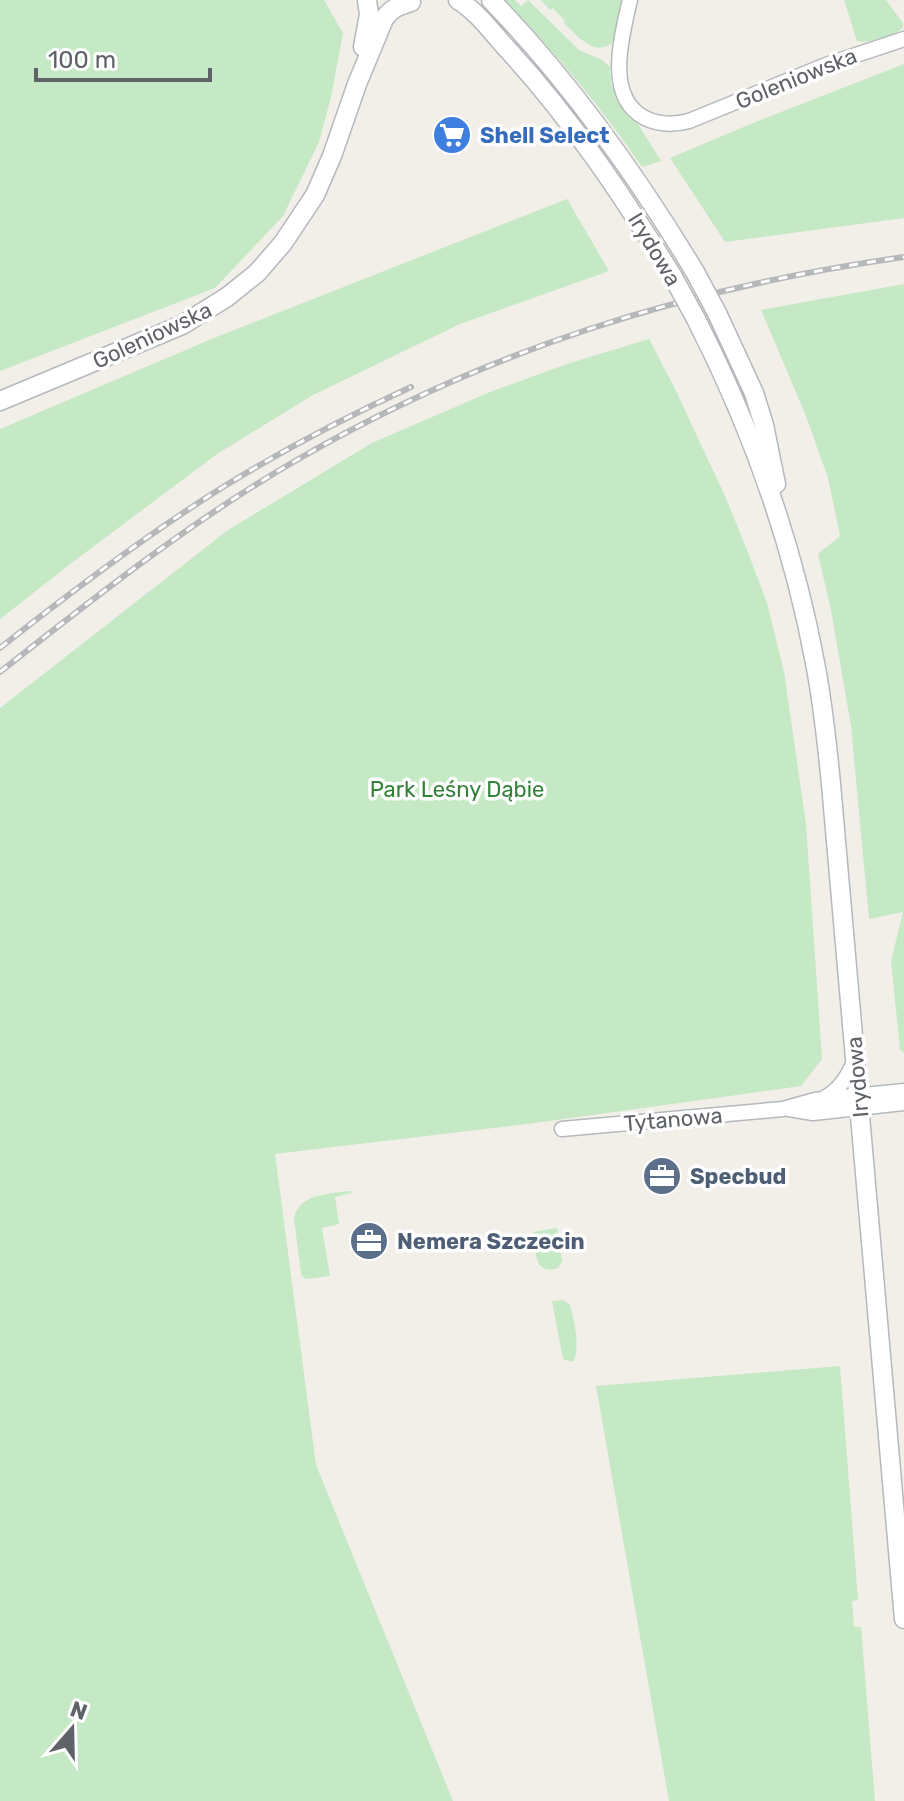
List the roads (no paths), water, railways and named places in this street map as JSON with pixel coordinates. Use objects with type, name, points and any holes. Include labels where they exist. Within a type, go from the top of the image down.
[{"type":"street","name":"Goleniowska","points":[[347,112],[367,28],[367,0]]},
{"type":"street","points":[[385,0],[398,3],[417,1]]},
{"type":"street","name":"Irydowa","points":[[458,0],[474,13],[562,113],[625,200],[673,277],[741,417],[785,539]]},
{"type":"street","name":"Irydowa","points":[[491,0],[556,73],[640,183],[717,313],[757,402],[785,539],[808,626],[821,700],[856,1058],[904,1619]]},
{"type":"street","name":"Goleniowska","points":[[630,0],[619,66],[620,85],[636,111],[666,124],[689,121],[826,65],[904,39]]},
{"type":"street","name":"Goleniowska","points":[[0,401],[182,325],[214,307],[269,260],[306,211],[324,177],[384,19],[396,7],[417,1]]},
{"type":"street","name":"Tytanowa","points":[[562,1129],[783,1109],[828,1096],[837,1089],[856,1058]]},
{"type":"street","points":[[859,1102],[904,1091]]},
{"type":"street","name":"Tytanowa","points":[[819,1099],[859,1102]]},
{"type":"street","points":[[859,1102],[904,1103]]},
{"type":"street","name":"Tytanowa","points":[[783,1109],[813,1113],[859,1102]]},
{"type":"railway","points":[[0,672],[107,588],[218,509],[295,461],[440,387],[589,329],[666,306],[743,286],[904,257]]},
{"type":"railway","points":[[0,648],[109,564],[223,487],[315,434],[411,387]]},
{"type":"place","name":"Shell Select","points":[[452,135]]},
{"type":"place","name":"Specbud","points":[[662,1176]]},
{"type":"place","name":"Nemera Szczecin","points":[[369,1241]]},
{"type":"park label","name":"Park Leśny Dąbie","points":[[457,789]]}]
